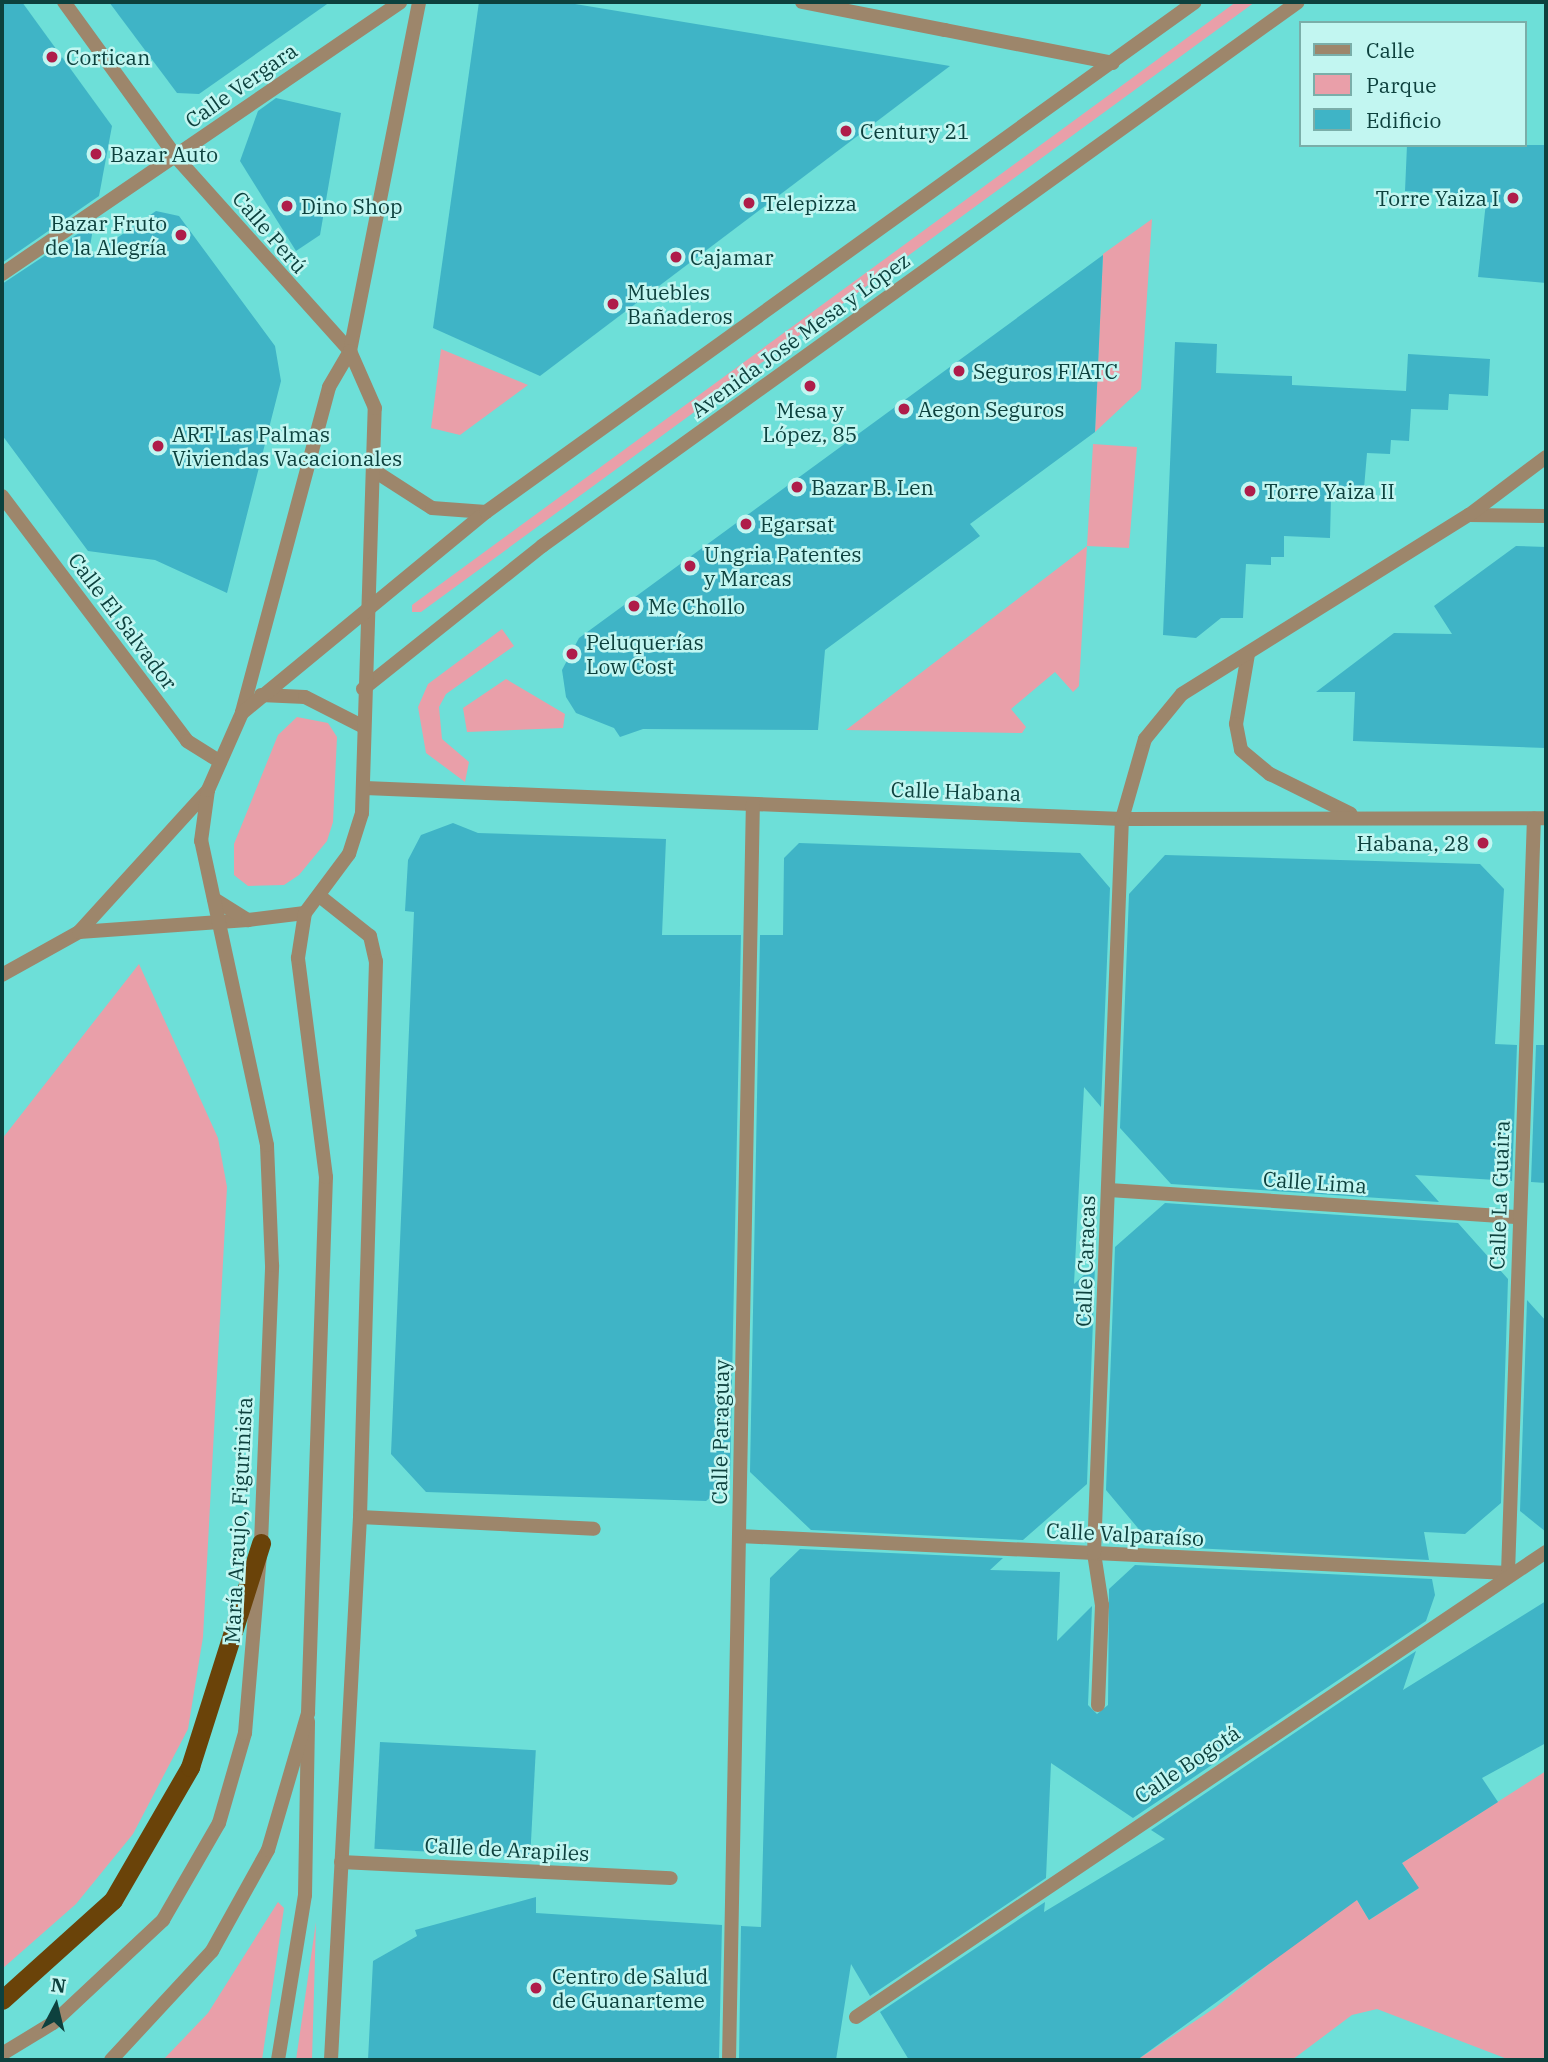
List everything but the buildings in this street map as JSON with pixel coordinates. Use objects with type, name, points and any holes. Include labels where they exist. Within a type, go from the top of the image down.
[{"type":"highway","points":[[2,2000],[113,1900],[190,1767],[261,1543]]},
{"type":"street","name":"Calle Perú","points":[[64,2],[176,157],[350,351],[375,408],[363,689]]},
{"type":"street","name":"Calle Vergara","points":[[2,274],[400,2]]},
{"type":"street","points":[[248,920],[214,899],[201,841],[208,790],[242,713],[329,387],[350,351],[419,2]]},
{"type":"street","points":[[802,2],[1113,63]]},
{"type":"street","name":"Avenida José Mesa y López","points":[[261,695],[486,512],[1195,2]]},
{"type":"street","name":"Avenida José Mesa y López","points":[[363,689],[542,546],[1298,2]]},
{"type":"street","name":"Calle Caracas","points":[[1098,1704],[1102,1605],[1094,1553],[1122,819],[1146,739],[1182,694],[1469,514],[1546,457]]},
{"type":"street","points":[[373,470],[432,509],[486,512]]},
{"type":"street","name":"Calle El Salvador","points":[[2,496],[187,741],[220,762]]},
{"type":"street","points":[[1469,514],[1546,516]]},
{"type":"street","points":[[1248,654],[1236,724],[1241,750],[1270,774],[1354,815]]},
{"type":"street","points":[[79,932],[220,924],[305,914],[323,898],[349,854],[365,788],[363,689]]},
{"type":"street","points":[[242,713],[261,695],[305,697],[362,726]]},
{"type":"street","name":"Calle Habana","points":[[365,788],[1122,819],[1354,815],[1540,818]]},
{"type":"street","points":[[2,975],[79,932],[208,790]]},
{"type":"street","name":"Calle Paraguay","points":[[729,2060],[753,804]]},
{"type":"street","name":"Calle La Guaira","points":[[1508,1573],[1519,1217],[1540,818]]},
{"type":"street","points":[[323,898],[370,936],[376,961],[360,1517],[331,2060]]},
{"type":"street","name":"María Araujo, Figurinista","points":[[2,2053],[53,2023],[163,1920],[219,1823],[245,1733],[261,1543],[272,1265],[267,1145],[214,899]]},
{"type":"street","points":[[278,2060],[305,1895],[308,1713],[326,1177],[298,958],[305,914]]},
{"type":"street","name":"Calle Lima","points":[[1109,1190],[1519,1217]]},
{"type":"street","points":[[360,1517],[594,1529]]},
{"type":"street","name":"Calle Valparaíso","points":[[739,1536],[1508,1573]]},
{"type":"street","name":"Calle Bogotá","points":[[856,2017],[1508,1573],[1546,1552]]},
{"type":"street","points":[[111,2060],[212,1951],[268,1850],[308,1713]]},
{"type":"street","name":"Calle de Arapiles","points":[[341,1862],[671,1878]]},
{"type":"green space","points":[[1236,2],[1255,2],[421,612],[412,612],[412,605]]},
{"type":"green space","points":[[1152,219],[1141,389],[1095,432],[1103,254]]},
{"type":"green space","points":[[441,349],[528,385],[460,435],[431,428]]},
{"type":"green space","points":[[1093,444],[1137,447],[1129,548],[1087,546]]},
{"type":"green space","points":[[1087,546],[1079,686],[1073,692],[1055,672],[1011,709],[1026,727],[1022,733],[846,730]]},
{"type":"green space","points":[[502,629],[514,646],[446,694],[439,707],[442,739],[469,762],[465,782],[426,753],[418,707],[428,684]]},
{"type":"green space","points":[[506,679],[565,714],[563,728],[467,732],[463,708]]},
{"type":"green space","points":[[297,717],[328,723],[337,737],[333,822],[327,841],[299,875],[284,885],[248,886],[234,875],[234,844],[278,735]]},
{"type":"green space","points":[[139,964],[218,1138],[227,1187],[203,1637],[188,1729],[133,1834],[76,1904],[2,1969],[2,1139]]},
{"type":"green space","points":[[1546,1771],[1546,2060],[1510,2060],[1377,2009],[1352,2015],[1292,2060],[1137,2060],[1216,2007],[1354,1895],[1369,1920],[1418,1889],[1402,1863]]},
{"type":"green space","points":[[278,1902],[284,1908],[262,2060],[163,2060],[208,2013]]},
{"type":"green space","points":[[316,1922],[312,2060],[296,2060]]},
{"type":"place","name":"Cortican","points":[[52,57]]},
{"type":"place","name":"Century 21","points":[[846,131]]},
{"type":"place","name":"Bazar Auto","points":[[96,154]]},
{"type":"place","name":"Torre Yaiza I","points":[[1513,198]]},
{"type":"place","name":"Telepizza","points":[[749,203]]},
{"type":"place","name":"Dino Shop","points":[[287,206]]},
{"type":"place","name":"Bazar Fruto de la Alegría","points":[[181,235]]},
{"type":"place","name":"Cajamar","points":[[676,257]]},
{"type":"place","name":"Muebles Bañaderos","points":[[613,304]]},
{"type":"place","name":"Seguros FIATC","points":[[959,371]]},
{"type":"place","name":"Mesa y López, 85","points":[[810,386]]},
{"type":"place","name":"Aegon Seguros","points":[[904,409]]},
{"type":"place","name":"ART Las Palmas Viviendas Vacacionales","points":[[158,446]]},
{"type":"place","name":"Bazar B. Len","points":[[797,487]]},
{"type":"place","name":"Torre Yaiza II","points":[[1250,491]]},
{"type":"place","name":"Egarsat","points":[[746,524]]},
{"type":"place","name":"Ungria Patentes y Marcas","points":[[690,566]]},
{"type":"place","name":"Mc Chollo","points":[[634,606]]},
{"type":"place","name":"Peluquerías Low Cost","points":[[572,654]]},
{"type":"place","name":"Habana, 28","points":[[1483,843]]},
{"type":"place","name":"Centro de Salud de Guanarteme","points":[[536,1988]]}]
